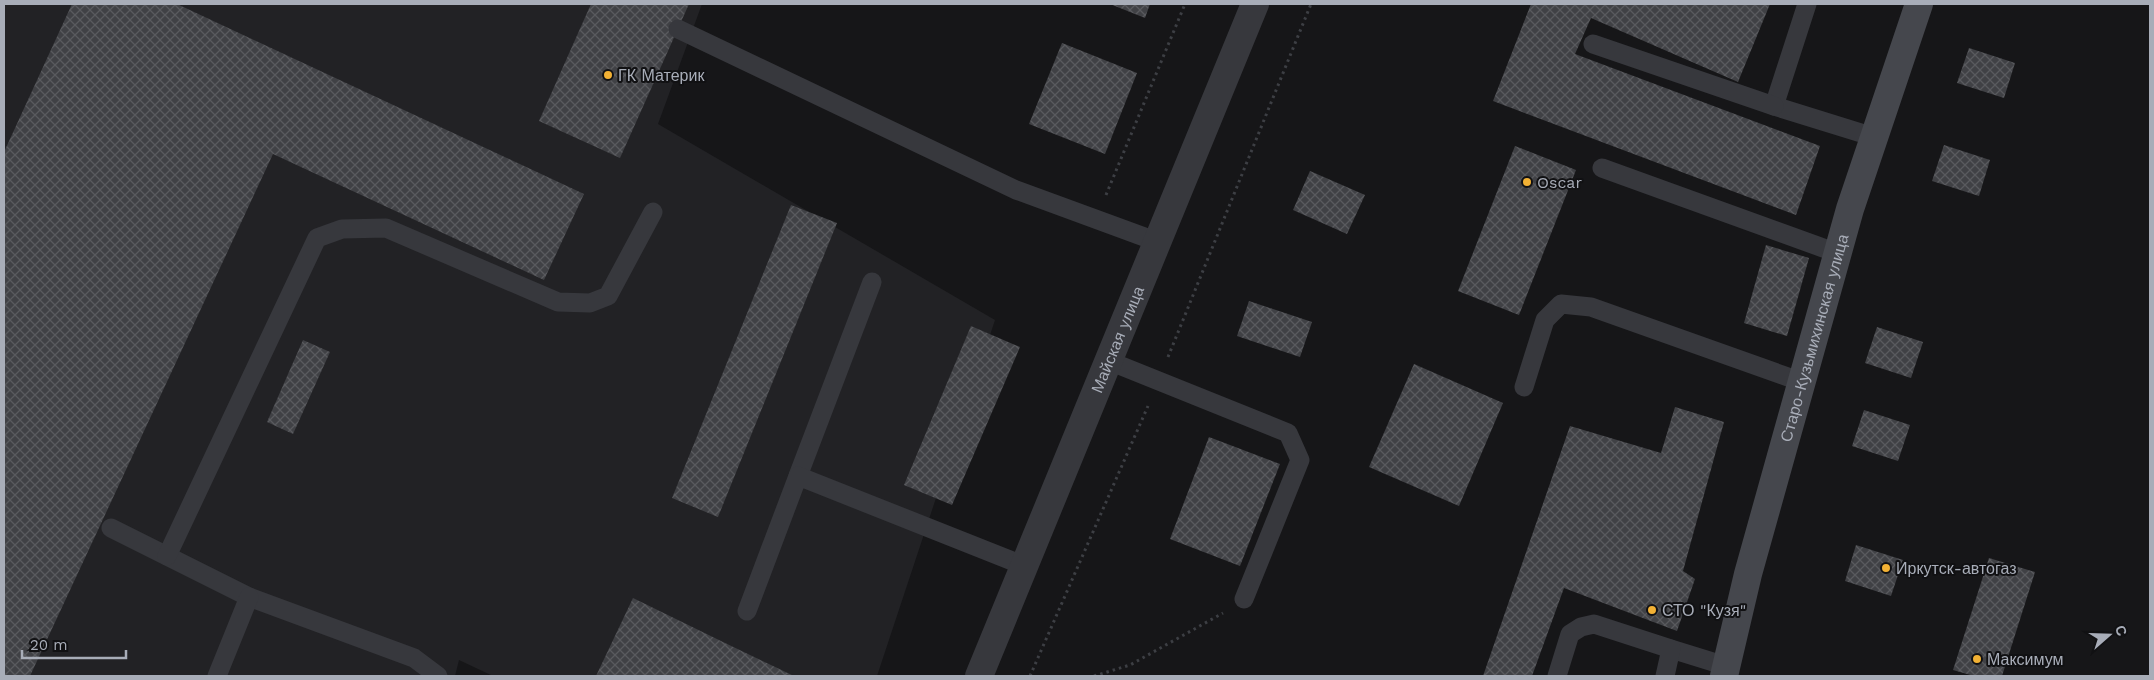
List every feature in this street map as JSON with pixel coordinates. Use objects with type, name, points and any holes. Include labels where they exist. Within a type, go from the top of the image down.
[{"type":"main road","name":"Старо-Кузьмихинская улица","points":[[1725,671],[1748,574],[1837,253],[1919,4]]},
{"type":"street","name":"Майская улица","points":[[979,676],[1255,4]]},
{"type":"lane","points":[[1774,106],[1807,4]]},
{"type":"lane","points":[[678,29],[1016,190],[1158,242]]},
{"type":"lane","points":[[1593,44],[1774,106],[1874,137]]},
{"type":"lane","points":[[1602,168],[1837,253]]},
{"type":"lane","points":[[167,556],[317,238],[342,229],[386,228],[558,302],[590,303],[608,296],[653,212]]},
{"type":"lane","points":[[747,610],[872,282]]},
{"type":"lane","points":[[1524,387],[1545,320],[1561,304],[1591,307],[1802,382]]},
{"type":"lane","points":[[1109,362],[1288,433],[1300,460],[1244,599]]},
{"type":"lane","points":[[798,476],[1025,566]]},
{"type":"lane","points":[[112,528],[249,598],[414,658],[438,676]]},
{"type":"lane","points":[[217,676],[249,598]]},
{"type":"lane","points":[[1557,676],[1570,634],[1581,627],[1594,624],[1671,649],[1725,671]]},
{"type":"lane","points":[[1665,676],[1671,649]]},
{"type":"path","points":[[1097,219],[1185,4]]},
{"type":"path","points":[[1030,676],[1159,381],[1311,4]]},
{"type":"path","points":[[1094,676],[1130,665],[1209,622],[1244,599]]},
{"type":"shaded area","points":[[4,4],[702,4],[658,124],[995,320],[877,676],[493,676],[459,660],[455,676],[4,676]]},
{"type":"building","points":[[72,4],[177,4],[584,194],[544,280],[273,154],[30,676],[4,676],[4,152]]},
{"type":"building","name":"ГК Материк","points":[[591,4],[689,4],[620,158],[539,121]]},
{"type":"building","points":[[1110,4],[1150,4],[1145,18]]},
{"type":"building","points":[[1531,4],[1770,4],[1738,82],[1591,18],[1575,54],[1820,146],[1796,215],[1493,101]]},
{"type":"building","points":[[1062,43],[1137,73],[1105,154],[1029,124]]},
{"type":"building","points":[[1969,48],[2015,63],[2004,98],[1957,83]]},
{"type":"building","points":[[1944,145],[1990,160],[1979,196],[1932,181]]},
{"type":"building","points":[[1515,146],[1576,170],[1519,315],[1458,291]]},
{"type":"building","points":[[1310,171],[1365,195],[1347,234],[1293,210]]},
{"type":"building","points":[[791,205],[837,223],[718,517],[672,498]]},
{"type":"building","points":[[1766,245],[1809,258],[1787,336],[1744,323]]},
{"type":"building","points":[[1249,301],[1312,322],[1300,357],[1237,336]]},
{"type":"building","points":[[971,326],[1020,347],[952,505],[904,485]]},
{"type":"building","points":[[1877,327],[1923,342],[1911,378],[1865,363]]},
{"type":"building","points":[[303,340],[330,352],[293,434],[267,422]]},
{"type":"building","points":[[1414,364],[1503,403],[1459,506],[1369,467]]},
{"type":"building","points":[[1675,407],[1724,422],[1683,571],[1695,579],[1677,631],[1564,588],[1532,676],[1483,676],[1570,426],[1661,453]]},
{"type":"building","points":[[1864,410],[1910,425],[1898,461],[1852,446]]},
{"type":"building","points":[[1209,437],[1280,464],[1240,566],[1170,539]]},
{"type":"building","points":[[1856,545],[1903,560],[1891,596],[1845,581]]},
{"type":"building","points":[[1989,558],[2035,572],[2002,676],[1974,676],[1953,670]]},
{"type":"building","points":[[633,598],[723,642],[794,676],[596,676]]},
{"type":"place","name":"ГК Материк","points":[[608,75]]},
{"type":"place","name":"Oscar","points":[[1527,182]]},
{"type":"place","name":"Иркутск-автогаз","points":[[1886,568]]},
{"type":"place","name":"СТО \"Кузя\"","points":[[1652,610]]},
{"type":"place","name":"Максимум","points":[[1977,659]]}]
